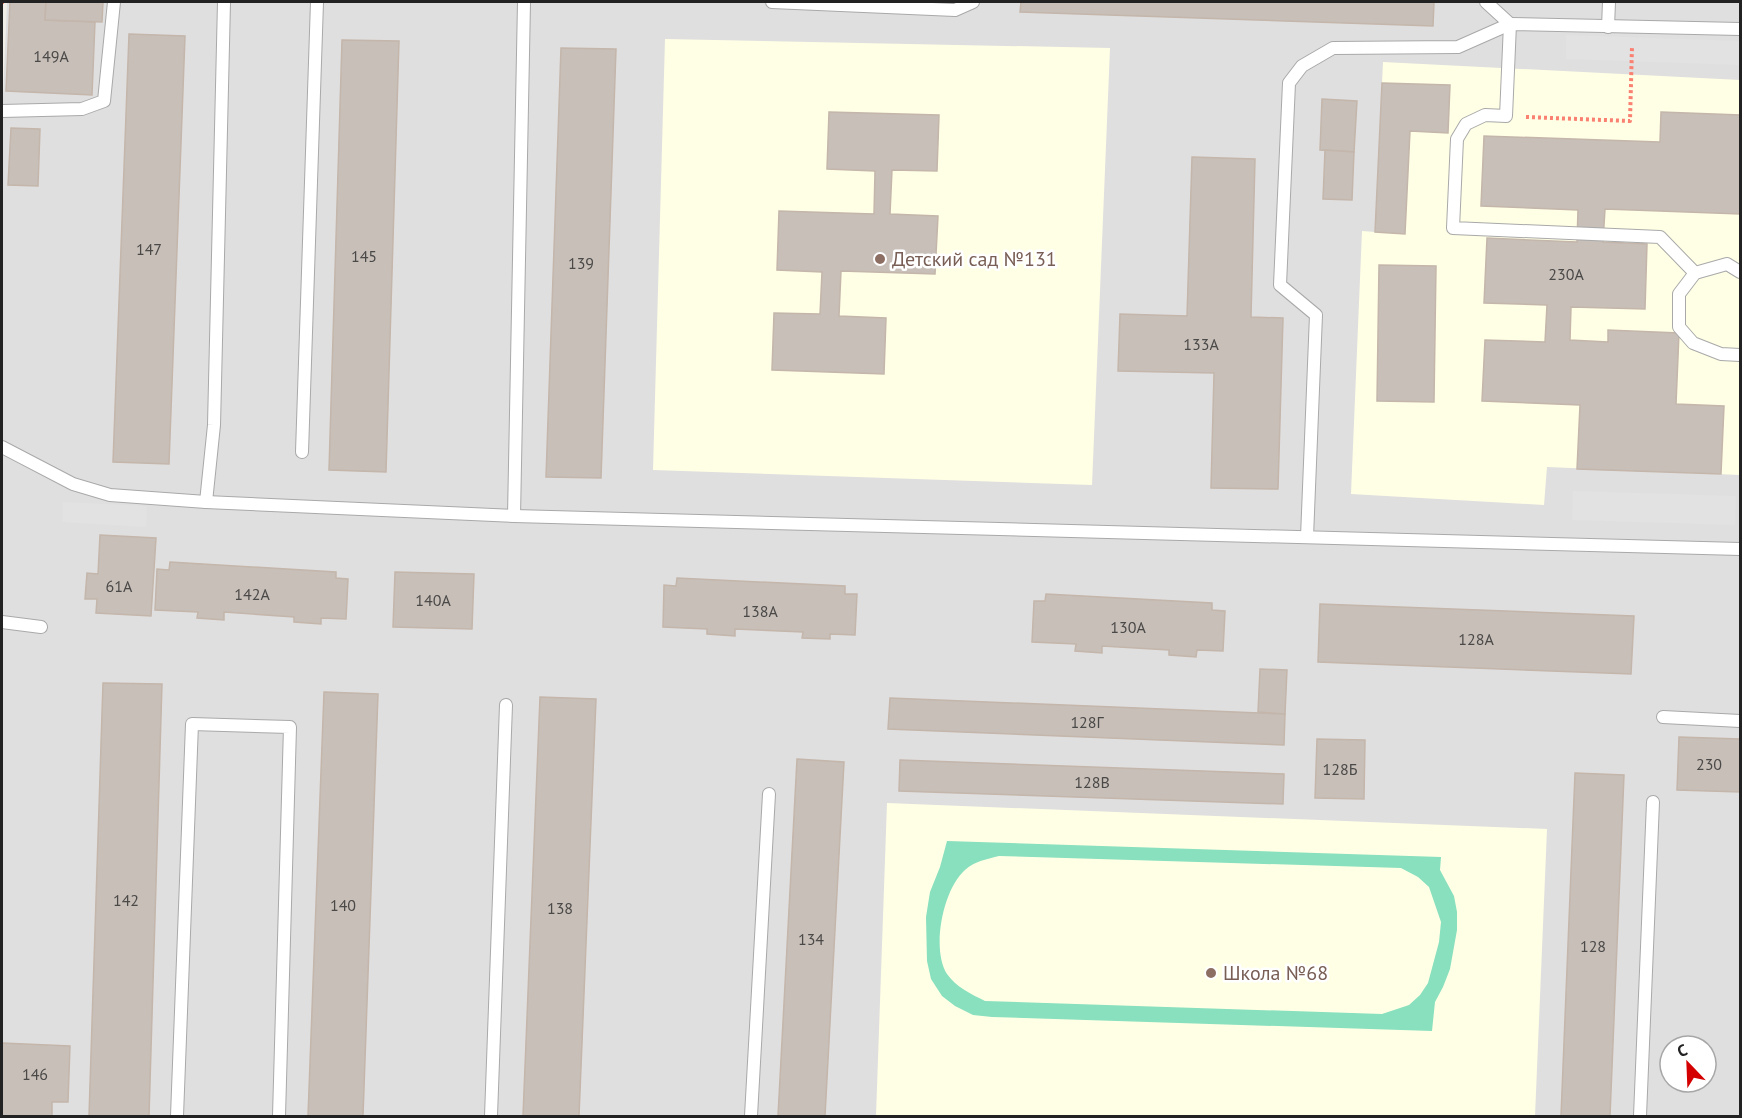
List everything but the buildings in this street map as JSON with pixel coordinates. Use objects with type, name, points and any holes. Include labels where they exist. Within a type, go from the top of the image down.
[{"type":"lane","points":[[2,111],[82,109],[104,101],[114,2]]},
{"type":"lane","points":[[206,502],[214,425],[225,2]]},
{"type":"lane","points":[[302,452],[317,2]]},
{"type":"lane","points":[[514,516],[524,2]]},
{"type":"lane","points":[[772,2],[854,3],[955,10],[973,2]]},
{"type":"lane","points":[[1486,2],[1510,24],[1506,116],[1485,116],[1466,124],[1456,139],[1453,228],[1660,237],[1695,273]]},
{"type":"lane","points":[[1608,27],[1609,2]]},
{"type":"lane","points":[[1307,537],[1316,315],[1280,285],[1289,83],[1302,66],[1333,48],[1458,47],[1510,24],[1740,29]]},
{"type":"lane","points":[[1740,272],[1728,264],[1695,273],[1679,294],[1679,327],[1693,344],[1721,354],[1740,355]]},
{"type":"lane","points":[[2,447],[73,484],[110,495],[206,502],[514,516],[1740,549]]},
{"type":"lane","points":[[2,622],[41,627]]},
{"type":"lane","points":[[491,1116],[506,705]]},
{"type":"lane","points":[[1664,717],[1740,721]]},
{"type":"lane","points":[[177,1116],[192,724],[291,727],[279,1116]]},
{"type":"lane","points":[[751,1116],[769,794]]},
{"type":"lane","points":[[1640,1116],[1653,802]]},
{"type":"path","points":[[1506,116],[1630,121],[1632,28]]},
{"type":"shaded area","points":[[7,2],[1740,2],[1740,1116],[2,1116],[2,120]]},
{"type":"shaded area","points":[[1566,35],[1740,41],[1740,65],[1566,59]]},
{"type":"shaded area","name":"Детский сад №131","points":[[665,39],[1110,48],[1092,485],[653,470]]},
{"type":"shaded area","points":[[1383,62],[1740,80],[1740,475],[1547,467],[1544,505],[1351,494],[1362,231],[1375,232]]},
{"type":"shaded area","points":[[1573,491],[1736,496],[1735,525],[1572,520]]},
{"type":"shaded area","points":[[63,502],[147,506],[146,527],[62,522]]},
{"type":"shaded area","name":"Школа №68","points":[[887,803],[1547,829],[1535,1116],[876,1116]]},
{"type":"green space","points":[[947,841],[1441,857],[1440,870],[1454,896],[1457,930],[1450,969],[1435,1002],[1432,1031],[973,1015],[942,996],[931,979],[927,961],[926,917],[930,892]],"holes":[[[999,856],[1401,868],[1418,877],[1429,887],[1441,922],[1439,942],[1428,983],[1420,995],[1409,1005],[1382,1014],[985,1001],[955,983],[947,974],[942,963],[940,950],[942,920],[945,905],[957,879],[973,864]]]},
{"type":"place","name":"Детский сад №131","points":[[880,259]]},
{"type":"place","name":"Школа №68","points":[[1211,973]]}]
